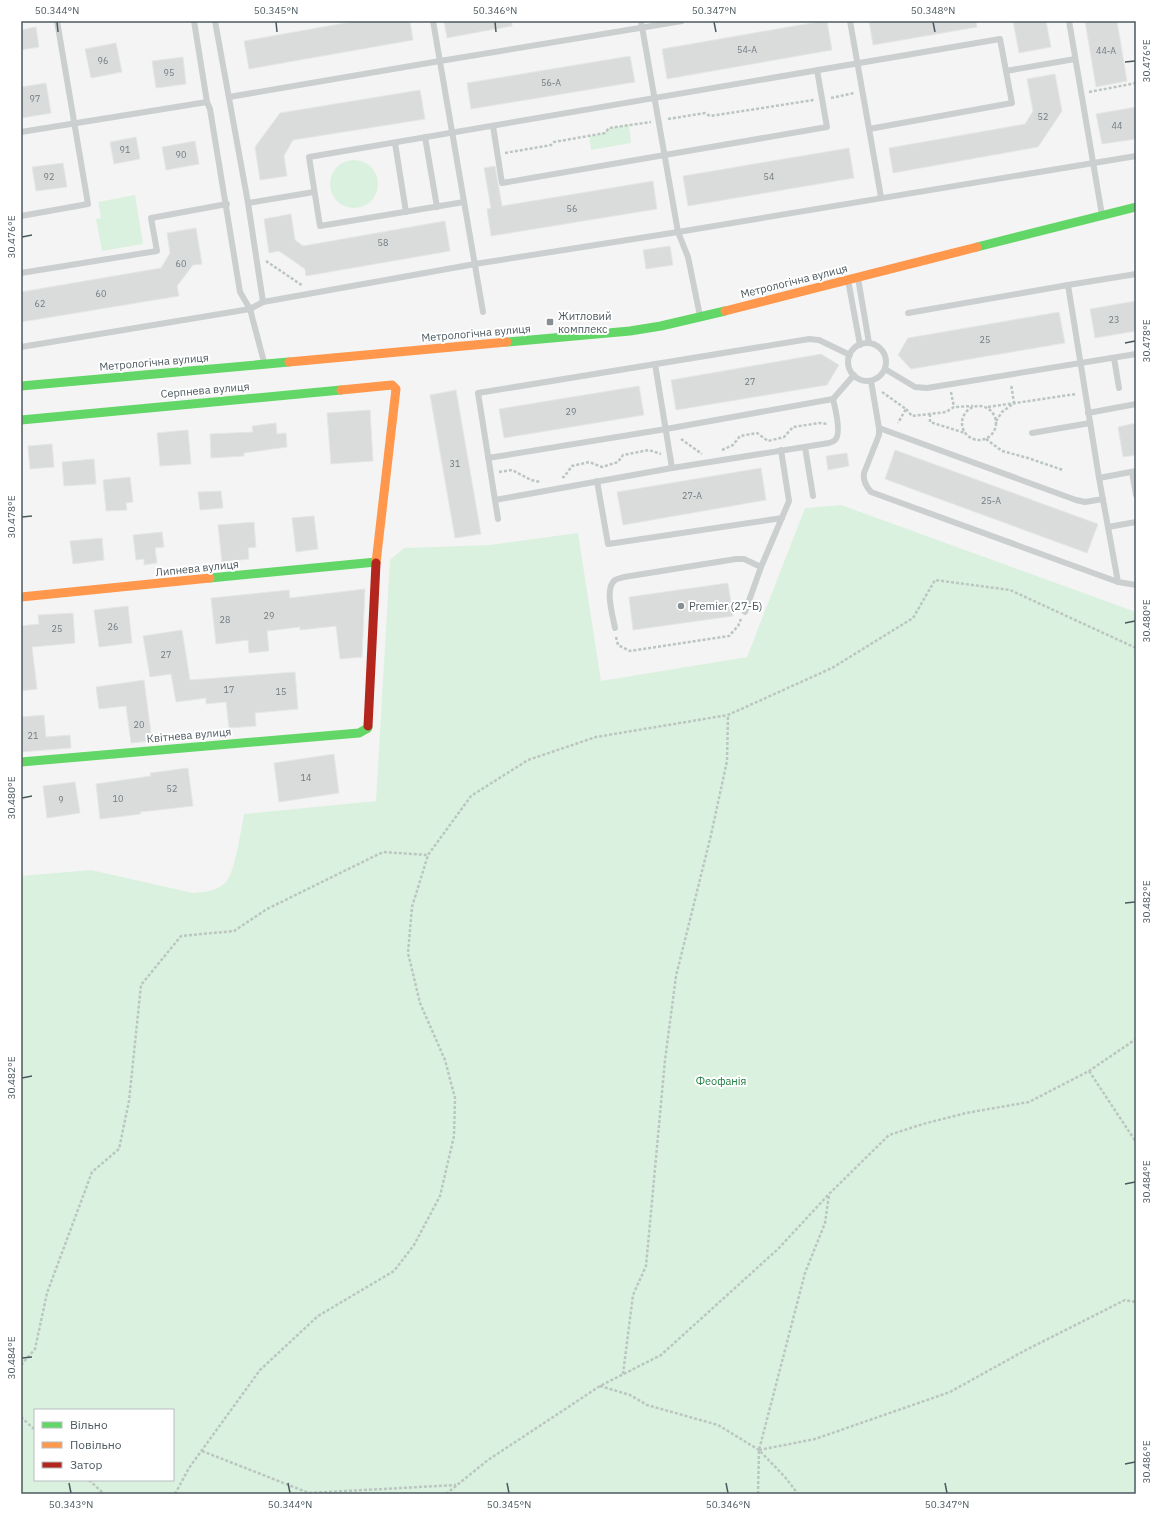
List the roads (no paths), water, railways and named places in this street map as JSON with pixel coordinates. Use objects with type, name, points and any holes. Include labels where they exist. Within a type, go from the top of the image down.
[{"type":"street","name":"Метрологічна вулиця","points":[[21,386],[630,331],[700,317],[1136,207]]},
{"type":"street","name":"Серпнева вулиця","points":[[21,420],[392,385],[396,389],[376,562]]},
{"type":"street","name":"Липнева вулиця","points":[[21,597],[376,562]]},
{"type":"street","name":"Квітнева вулиця","points":[[21,762],[359,733],[368,728],[376,562]]},
{"type":"lane","points":[[21,216],[88,204],[57,21]]},
{"type":"lane","points":[[194,21],[207,102],[210,109],[227,204],[240,292],[250,309],[264,364]]},
{"type":"lane","points":[[433,21],[483,312]]},
{"type":"lane","points":[[641,21],[678,232],[688,257],[700,317]]},
{"type":"lane","points":[[230,97],[440,60],[682,21]]},
{"type":"lane","points":[[850,21],[881,197]]},
{"type":"lane","points":[[1069,21],[1102,215]]},
{"type":"lane","points":[[216,22],[248,203],[263,302]]},
{"type":"lane","points":[[464,202],[320,226],[309,157],[1000,39],[1012,103],[869,129]]},
{"type":"lane","points":[[1006,71],[1075,59]]},
{"type":"lane","points":[[493,126],[502,183],[665,156],[827,127],[817,70]]},
{"type":"lane","points":[[21,132],[207,102]]},
{"type":"lane","points":[[425,137],[436,207]]},
{"type":"lane","points":[[395,142],[406,212]]},
{"type":"lane","points":[[21,347],[250,309],[263,302],[475,264],[1136,156]]},
{"type":"lane","points":[[248,203],[314,192]]},
{"type":"lane","points":[[21,273],[157,251],[151,218],[227,204]]},
{"type":"lane","points":[[908,313],[1136,274]]},
{"type":"lane","points":[[858,277],[869,343]]},
{"type":"lane","points":[[848,280],[860,345]]},
{"type":"lane","points":[[1068,285],[1088,413],[1118,582]]},
{"type":"lane","points":[[498,519],[478,393],[809,339],[819,340],[850,355]]},
{"type":"lane","points":[[869,343],[880,348],[884,353],[886,358],[885,369],[880,376],[871,381],[862,381],[854,375],[849,367],[848,361],[853,350],[860,345],[869,343]]},
{"type":"lane","points":[[885,369],[920,388],[950,385],[1136,354]]},
{"type":"lane","points":[[1114,358],[1119,388]]},
{"type":"lane","points":[[655,364],[672,468]]},
{"type":"lane","points":[[488,458],[666,429],[833,398],[854,375]]},
{"type":"lane","points":[[871,381],[880,428],[879,435],[863,479],[871,492],[1118,582],[1136,585]]},
{"type":"lane","points":[[495,500],[672,468],[829,443],[835,440],[838,436],[833,398]]},
{"type":"lane","points":[[1088,413],[1136,404]]},
{"type":"lane","points":[[1032,433],[1090,423]]},
{"type":"lane","points":[[880,428],[1076,500],[1085,502],[1103,499]]},
{"type":"lane","points":[[805,446],[813,496]]},
{"type":"lane","points":[[745,612],[761,567],[789,501],[781,450]]},
{"type":"lane","points":[[1099,478],[1134,472],[1136,495]]},
{"type":"lane","points":[[597,481],[608,544],[782,518]]},
{"type":"lane","points":[[1108,527],[1136,522]]},
{"type":"lane","points":[[615,628],[610,586],[616,579],[736,559],[744,559],[761,567]]},
{"type":"place","name":"Житловий комплекс","points":[[550,322]]},
{"type":"place","name":"Premier (27-Б)","points":[[681,606]]},
{"type":"park label","name":"Феофанія","points":[[721,1081]]}]
